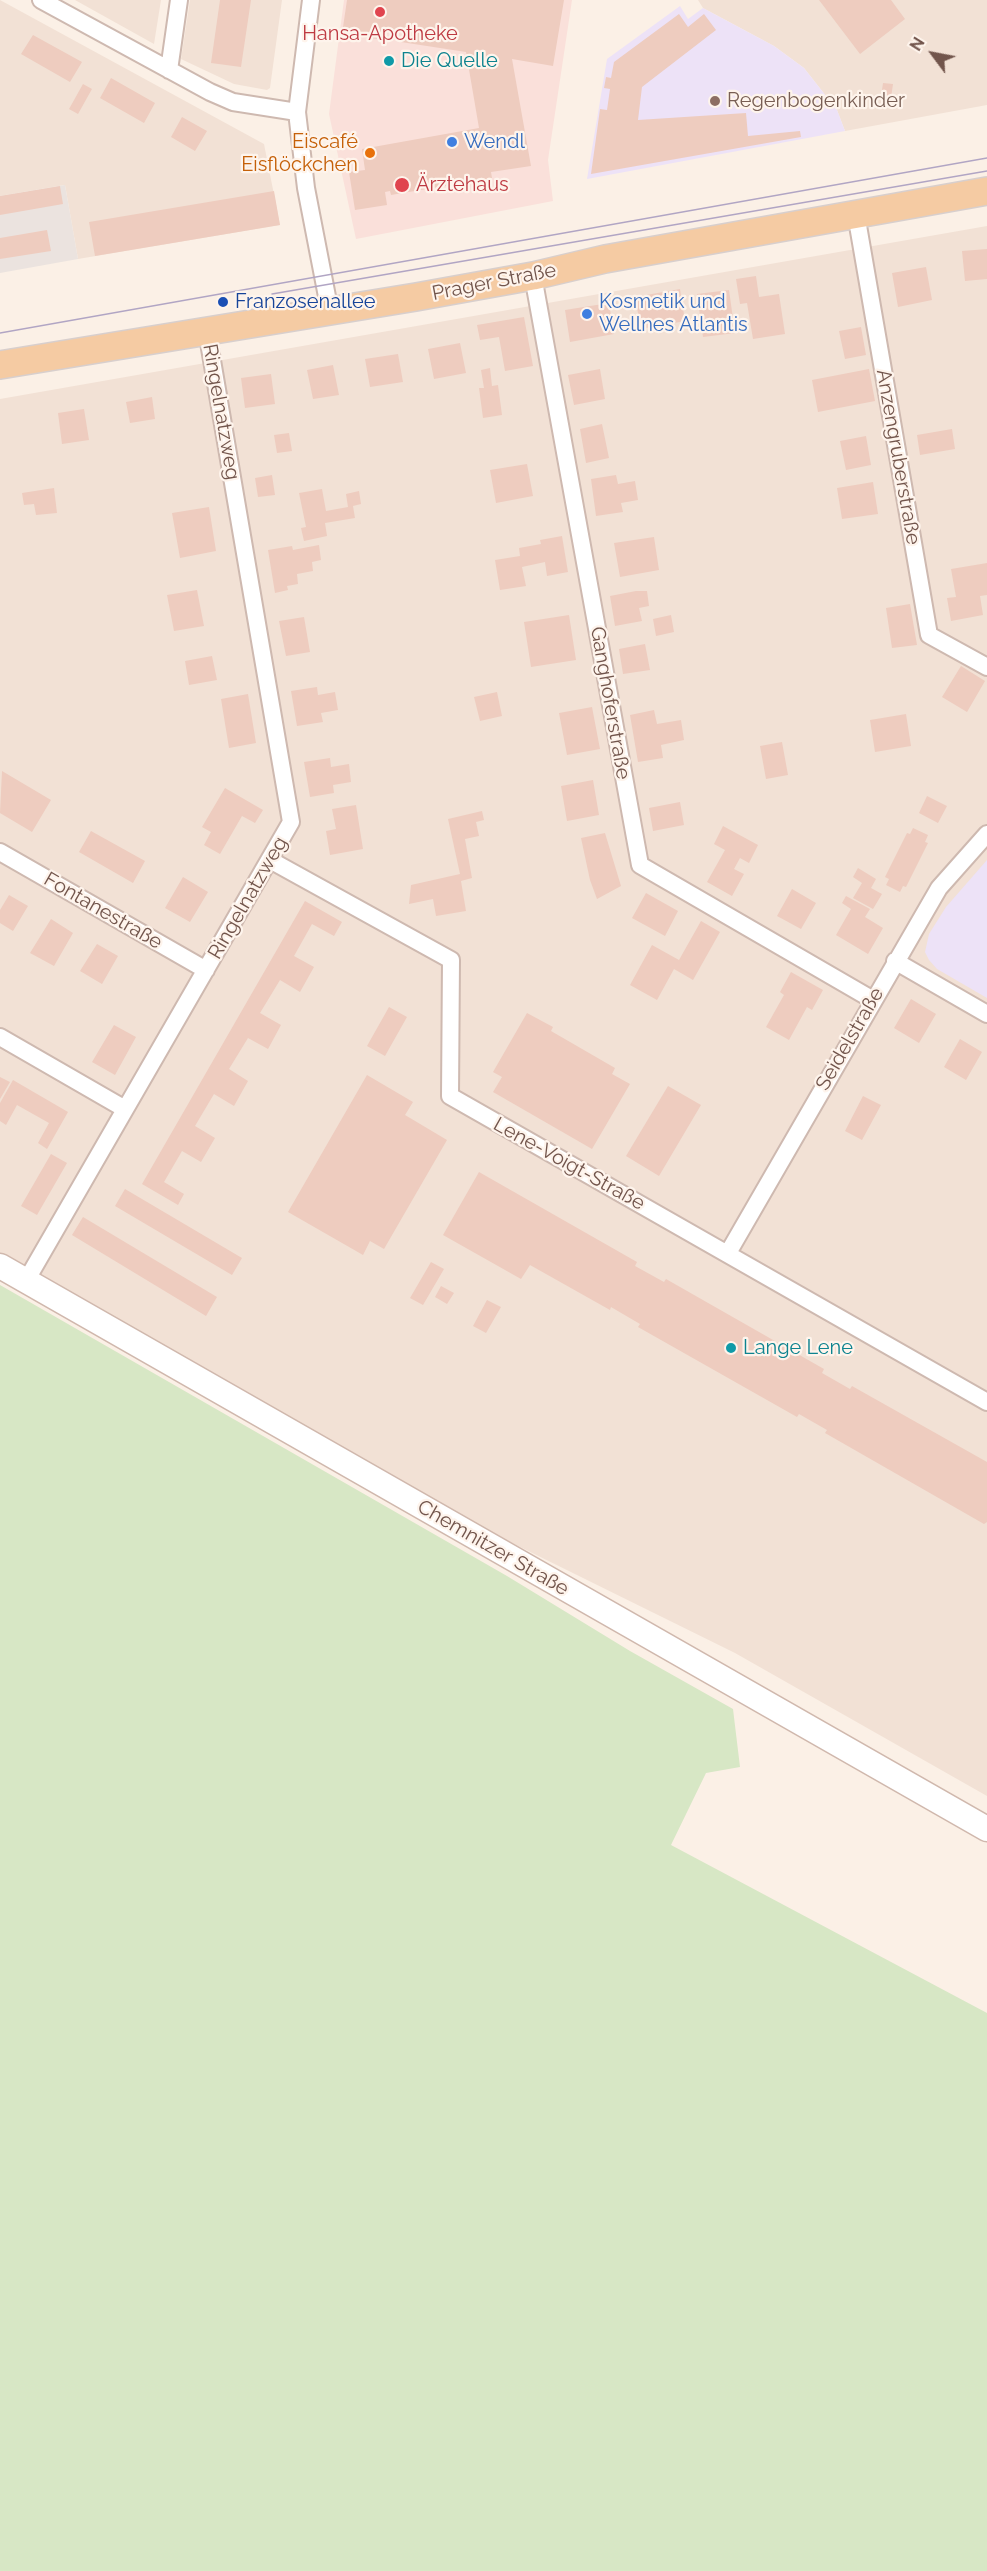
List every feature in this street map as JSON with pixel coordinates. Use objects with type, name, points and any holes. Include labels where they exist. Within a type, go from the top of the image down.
[{"type":"main road","name":"Prager Straße","points":[[0,365],[330,312],[987,191]]},
{"type":"main road","name":"Chemnitzer Straße","points":[[0,1266],[987,1829]]},
{"type":"street","points":[[41,0],[233,102],[297,111]]},
{"type":"street","points":[[169,70],[179,0]]},
{"type":"street","points":[[311,0],[297,111],[306,188],[330,312]]},
{"type":"street","name":"Anzengruberstraße","points":[[855,214],[929,635],[987,667]]},
{"type":"street","name":"Ganghoferstraße","points":[[533,276],[640,864],[873,1000]]},
{"type":"street","name":"Ringelnatzweg","points":[[26,1281],[291,822],[207,331]]},
{"type":"street","name":"Seidelstraße","points":[[728,1253],[939,888],[987,834]]},
{"type":"street","name":"Fontanestraße","points":[[0,852],[206,970]]},
{"type":"street","name":"Lene-Voigt-Straße","points":[[270,860],[451,960],[450,1096],[987,1402]]},
{"type":"street","points":[[895,962],[987,1014]]},
{"type":"street","points":[[0,1036],[125,1108]]},
{"type":"shaded area","points":[[0,0],[264,144],[280,225],[78,259],[65,185],[0,196]]},
{"type":"shaded area","points":[[75,0],[161,0],[154,44]]},
{"type":"shaded area","points":[[190,0],[282,0],[270,88],[267,90],[234,84],[181,59]]},
{"type":"shaded area","points":[[344,0],[572,0],[548,160],[553,201],[356,239],[329,114]]},
{"type":"shaded area","points":[[698,0],[987,0],[987,105],[845,131],[837,110],[804,68],[774,46],[703,8]]},
{"type":"shaded area","name":"Regenbogenkinder","points":[[680,6],[688,19],[703,8],[774,46],[804,68],[837,110],[845,131],[587,179],[607,59]]},
{"type":"shaded area","points":[[65,185],[78,259],[0,273],[0,196]]},
{"type":"shaded area","points":[[987,226],[987,1796],[735,1653],[429,1502],[0,1260],[0,399]]},
{"type":"shaded area","points":[[987,860],[987,998],[937,969],[925,952],[929,934],[946,907]]},
{"type":"green space","points":[[0,1285],[507,1576],[630,1651],[733,1709],[740,1767],[706,1773],[671,1845],[987,2013],[987,2571],[0,2571]]},
{"type":"building","points":[[220,0],[251,0],[241,67],[211,63]]},
{"type":"building","points":[[347,0],[564,0],[553,66],[512,59],[531,166],[491,172],[492,178],[391,195],[390,191],[385,192],[387,205],[355,210],[349,172],[365,170],[362,149],[479,128],[466,52],[401,42],[402,31],[387,29],[385,40],[342,34]]},
{"type":"building","points":[[819,0],[891,0],[905,19],[860,54]]},
{"type":"building","points":[[679,14],[688,27],[704,14],[716,30],[642,87],[638,120],[746,113],[748,136],[800,131],[801,137],[591,174],[600,109],[607,110],[610,89],[604,88],[606,77],[611,78],[614,62]]},
{"type":"building","points":[[33,35],[82,62],[70,82],[21,54]]},
{"type":"building","points":[[111,78],[155,103],[144,123],[100,98]]},
{"type":"building","points":[[883,83],[893,84],[891,98],[881,97]]},
{"type":"building","points":[[83,84],[92,89],[78,114],[69,109]]},
{"type":"building","points":[[182,117],[207,131],[195,151],[171,137]]},
{"type":"building","points":[[60,186],[63,204],[0,215],[0,196]]},
{"type":"building","points":[[274,191],[280,225],[95,256],[89,222]]},
{"type":"building","points":[[47,230],[51,251],[0,259],[0,238]]},
{"type":"building","points":[[987,249],[987,279],[965,281],[962,251]]},
{"type":"building","points":[[926,267],[932,300],[898,307],[892,273]]},
{"type":"building","points":[[756,276],[759,297],[779,294],[785,334],[753,339],[747,303],[740,304],[736,279]]},
{"type":"building","points":[[680,289],[685,321],[641,329],[635,297]]},
{"type":"building","points":[[729,290],[735,333],[703,337],[697,294]]},
{"type":"building","points":[[609,303],[614,334],[570,342],[565,310]]},
{"type":"building","points":[[524,317],[533,366],[505,371],[499,337],[480,340],[477,325]]},
{"type":"building","points":[[861,327],[866,355],[845,359],[839,331]]},
{"type":"building","points":[[460,343],[466,373],[434,379],[428,349]]},
{"type":"building","points":[[398,354],[403,382],[370,387],[365,359]]},
{"type":"building","points":[[333,365],[339,395],[313,399],[307,370]]},
{"type":"building","points":[[490,368],[492,386],[498,385],[502,415],[483,418],[479,388],[484,388],[481,370]]},
{"type":"building","points":[[600,369],[605,399],[574,405],[568,375]]},
{"type":"building","points":[[869,369],[875,401],[818,412],[812,380]]},
{"type":"building","points":[[271,374],[275,404],[245,408],[241,378]]},
{"type":"building","points":[[152,397],[155,419],[130,423],[126,402]]},
{"type":"building","points":[[84,409],[89,440],[62,444],[58,413]]},
{"type":"building","points":[[602,424],[609,458],[586,463],[580,429]]},
{"type":"building","points":[[952,429],[955,449],[920,455],[917,435]]},
{"type":"building","points":[[289,433],[292,451],[277,453],[274,435]]},
{"type":"building","points":[[866,436],[871,465],[846,470],[840,441]]},
{"type":"building","points":[[527,464],[533,496],[496,503],[490,470]]},
{"type":"building","points":[[272,475],[275,495],[258,497],[255,478]]},
{"type":"building","points":[[616,475],[618,484],[635,481],[638,500],[621,503],[623,512],[596,516],[591,479]]},
{"type":"building","points":[[873,482],[878,514],[842,519],[837,488]]},
{"type":"building","points":[[54,488],[57,513],[36,515],[34,504],[24,505],[22,493]]},
{"type":"building","points":[[322,489],[326,511],[348,507],[346,494],[359,491],[361,504],[353,506],[355,518],[325,523],[327,536],[304,541],[301,528],[306,527],[299,493]]},
{"type":"building","points":[[209,507],[216,551],[180,558],[172,513]]},
{"type":"building","points":[[562,536],[568,572],[547,576],[545,562],[522,567],[526,586],[500,590],[495,560],[520,556],[519,548],[541,544],[540,540]]},
{"type":"building","points":[[654,537],[659,570],[620,577],[614,543]]},
{"type":"building","points":[[319,545],[321,560],[312,562],[313,571],[297,574],[298,584],[287,586],[288,590],[275,593],[268,550],[292,546],[293,550]]},
{"type":"building","points":[[987,563],[987,595],[980,596],[983,615],[951,621],[947,598],[956,597],[951,569]]},
{"type":"building","points":[[197,590],[204,626],[174,631],[167,595]]},
{"type":"building","points":[[647,591],[649,606],[639,608],[642,621],[615,626],[610,596]]},
{"type":"building","points":[[910,604],[917,645],[892,648],[886,608]]},
{"type":"building","points":[[569,615],[576,660],[531,667],[524,622]]},
{"type":"building","points":[[671,615],[674,632],[656,636],[653,619]]},
{"type":"building","points":[[304,617],[310,652],[286,656],[279,621]]},
{"type":"building","points":[[645,644],[650,670],[623,674],[619,649]]},
{"type":"building","points":[[212,656],[217,680],[189,685],[185,661]]},
{"type":"building","points":[[961,666],[985,681],[967,712],[942,697]]},
{"type":"building","points":[[317,687],[318,695],[335,692],[338,710],[321,713],[323,722],[297,726],[291,691]]},
{"type":"building","points":[[497,692],[502,716],[480,721],[474,697]]},
{"type":"building","points":[[248,694],[256,743],[229,748],[221,699]]},
{"type":"building","points":[[592,707],[600,749],[567,755],[559,713]]},
{"type":"building","points":[[654,710],[657,724],[681,720],[684,740],[661,745],[663,758],[638,762],[630,715]]},
{"type":"building","points":[[906,714],[911,746],[875,752],[870,720]]},
{"type":"building","points":[[782,742],[788,775],[766,779],[760,746]]},
{"type":"building","points":[[330,758],[331,767],[349,764],[351,782],[333,785],[334,793],[310,797],[304,762]]},
{"type":"building","points":[[2,771],[51,800],[32,832],[0,813]]},
{"type":"building","points":[[593,780],[599,815],[567,821],[561,786]]},
{"type":"building","points":[[225,788],[263,810],[255,823],[242,816],[220,854],[204,845],[211,832],[202,827]]},
{"type":"building","points":[[927,796],[947,806],[938,823],[919,813]]},
{"type":"building","points":[[680,802],[684,825],[653,831],[649,808]]},
{"type":"building","points":[[356,805],[363,849],[330,855],[326,831],[336,829],[332,809]]},
{"type":"building","points":[[482,811],[484,820],[476,822],[479,836],[465,839],[472,878],[461,881],[466,911],[436,916],[433,899],[409,904],[411,885],[460,874],[448,819]]},
{"type":"building","points":[[723,826],[758,845],[749,863],[740,858],[734,869],[744,874],[732,896],[707,882],[725,850],[714,844]]},
{"type":"building","points":[[913,828],[928,835],[925,842],[928,843],[906,887],[903,886],[900,892],[886,885],[889,879],[885,877],[907,833],[910,834]]},
{"type":"building","points":[[91,831],[145,861],[133,883],[79,852]]},
{"type":"building","points":[[605,833],[621,886],[597,899],[590,880],[581,838]]},
{"type":"building","points":[[858,868],[876,879],[871,888],[882,894],[873,909],[853,898],[862,883],[853,877]]},
{"type":"building","points":[[183,877],[208,892],[190,922],[165,908]]},
{"type":"building","points":[[792,889],[816,903],[801,929],[777,916]]},
{"type":"building","points":[[646,893],[678,911],[665,936],[632,918]]},
{"type":"building","points":[[9,895],[28,906],[13,931],[0,923],[0,910]]},
{"type":"building","points":[[846,896],[870,909],[865,917],[883,928],[868,954],[836,935],[851,909],[842,903]]},
{"type":"building","points":[[305,901],[342,922],[334,936],[312,924],[294,956],[314,967],[300,992],[280,980],[260,1013],[281,1025],[268,1049],[248,1038],[229,1069],[248,1081],[234,1106],[214,1094],[195,1126],[215,1138],[201,1162],[182,1151],[164,1182],[184,1194],[178,1205],[142,1184]]},
{"type":"building","points":[[51,919],[73,933],[54,966],[30,953]]},
{"type":"building","points":[[701,921],[720,932],[693,980],[674,969],[657,1000],[630,985],[652,945],[679,960]]},
{"type":"building","points":[[97,944],[118,956],[102,984],[80,971]]},
{"type":"building","points":[[791,972],[823,990],[812,1010],[807,1007],[789,1040],[766,1027],[784,995],[780,992]]},
{"type":"building","points":[[911,999],[936,1014],[919,1043],[894,1028]]},
{"type":"building","points":[[389,1007],[407,1017],[385,1056],[367,1046]]},
{"type":"building","points":[[527,1013],[553,1027],[551,1031],[615,1068],[612,1074],[630,1084],[592,1149],[493,1092],[502,1077],[493,1072]]},
{"type":"building","points":[[114,1025],[136,1037],[115,1075],[92,1062]]},
{"type":"building","points":[[960,1039],[982,1052],[966,1080],[944,1067]]},
{"type":"building","points":[[367,1075],[413,1102],[405,1115],[447,1140],[384,1249],[370,1241],[363,1255],[288,1212]]},
{"type":"building","points":[[0,1077],[10,1082],[0,1099]]},
{"type":"building","points":[[13,1080],[68,1112],[47,1149],[38,1143],[49,1123],[17,1105],[6,1125],[0,1121],[0,1103]]},
{"type":"building","points":[[668,1086],[701,1105],[659,1176],[626,1156]]},
{"type":"building","points":[[863,1096],[881,1105],[862,1140],[845,1131]]},
{"type":"building","points":[[51,1154],[67,1163],[37,1215],[21,1206]]},
{"type":"building","name":"Lange Lene","points":[[479,1172],[637,1262],[635,1266],[664,1282],[666,1279],[824,1369],[822,1373],[850,1389],[852,1386],[987,1462],[987,1522],[984,1524],[825,1433],[827,1430],[799,1414],[797,1417],[638,1327],[640,1324],[611,1307],[610,1310],[530,1265],[521,1279],[443,1235]]},
{"type":"building","points":[[125,1189],[242,1258],[232,1275],[115,1206]]},
{"type":"building","points":[[83,1217],[217,1297],[206,1316],[72,1235]]},
{"type":"building","points":[[431,1262],[444,1269],[423,1305],[410,1298]]},
{"type":"building","points":[[441,1286],[454,1293],[447,1304],[435,1297]]},
{"type":"building","points":[[487,1300],[501,1307],[486,1333],[473,1326]]},
{"type":"tram line","points":[[0,333],[987,158]]},
{"type":"tram line","points":[[272,294],[987,171]]},
{"type":"place","name":"Hansa-Apotheke","points":[[380,12]]},
{"type":"place","name":"Die Quelle","points":[[389,61]]},
{"type":"place","name":"Regenbogenkinder","points":[[715,101]]},
{"type":"place","name":"Wendl","points":[[452,142]]},
{"type":"place","name":"Eiscafé Eisflöckchen","points":[[370,153]]},
{"type":"place","name":"Ärztehaus","points":[[402,185]]},
{"type":"place","name":"Franzosenallee","points":[[223,302]]},
{"type":"place","name":"Kosmetik und Wellnes Atlantis","points":[[587,314]]},
{"type":"place","name":"Lange Lene","points":[[731,1348]]}]
